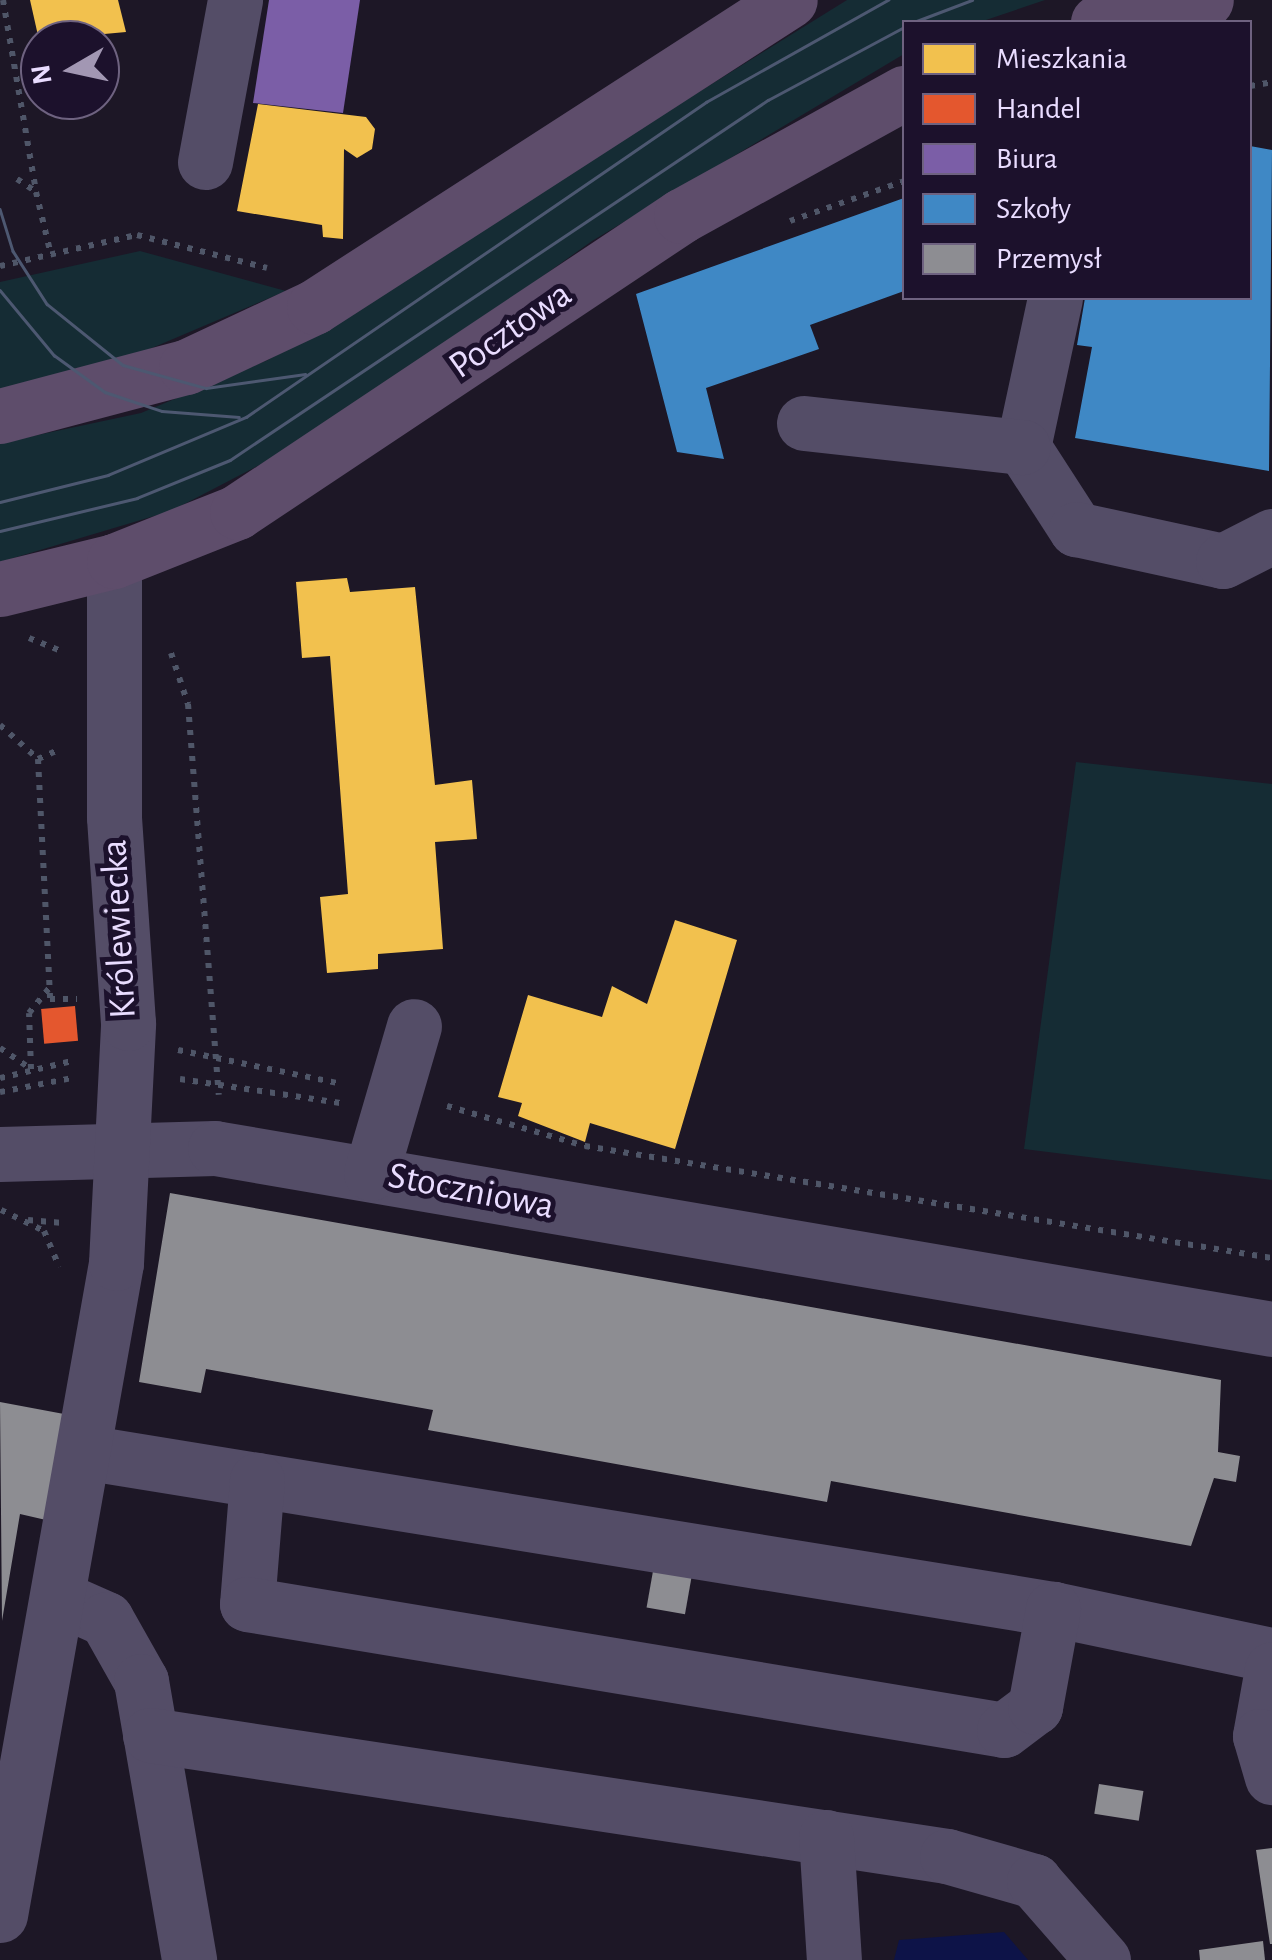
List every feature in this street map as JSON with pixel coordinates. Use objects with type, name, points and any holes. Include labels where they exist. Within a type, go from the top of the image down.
[{"type":"main road","points":[[0,416],[186,367],[314,307],[790,0]]},
{"type":"main road","points":[[1108,20],[1206,0]]},
{"type":"main road","name":"Pocztowa","points":[[0,589],[114,561],[288,483],[681,216],[902,95]]},
{"type":"street","points":[[205,162],[234,0]]},
{"type":"street","points":[[1055,300],[1023,447],[1076,529],[1224,561],[1272,536]]},
{"type":"street","points":[[804,423],[1023,447]]},
{"type":"street","name":"Królewiecka","points":[[114,561],[111,712],[126,1075],[122,1145]]},
{"type":"street","points":[[371,1173],[414,1026]]},
{"type":"street","points":[[0,1915],[90,1452],[122,1145]]},
{"type":"street","name":"Stoczniowa","points":[[0,1154],[122,1145],[215,1148],[371,1173],[893,1271],[1272,1329]]},
{"type":"street","points":[[90,1452],[1054,1609],[1272,1655]]},
{"type":"street","points":[[257,1480],[247,1604],[1004,1730],[1035,1707],[1054,1609]]},
{"type":"street","points":[[63,1600],[106,1619],[124,1640],[150,1735],[189,1960]]},
{"type":"street","points":[[1272,1669],[1260,1736],[1272,1777]]},
{"type":"street","points":[[150,1735],[826,1837],[1034,1881],[1103,1960]]},
{"type":"street","points":[[818,1953],[826,1837]]},
{"type":"path","points":[[4,0],[50,255]]},
{"type":"path","points":[[17,179],[36,192]]},
{"type":"path","points":[[0,266],[137,235],[285,272]]},
{"type":"path","points":[[169,647],[188,704],[213,1062],[220,1082]]},
{"type":"path","points":[[0,725],[38,759],[50,999],[87,1000],[87,1019]]},
{"type":"path","points":[[0,1048],[30,1069],[28,1013],[50,987]]},
{"type":"path","points":[[213,1062],[586,1146],[1272,1258]]},
{"type":"path","points":[[0,1092],[126,1075],[391,1103]]},
{"type":"path","points":[[1,1210],[44,1231],[60,1280]]},
{"type":"shaded area","points":[[847,0],[1045,0],[986,20],[902,20],[902,55],[592,241],[330,428],[171,511],[0,562],[0,443],[141,413],[268,360]]},
{"type":"shaded area","points":[[140,251],[286,291],[126,359],[0,391],[0,282]]},
{"type":"shaded area","points":[[1076,762],[1272,784],[1272,1180],[1024,1149]]},
{"type":"shaded area","points":[[1004,1932],[1028,1960],[894,1960],[899,1940]]},
{"type":"building: Mieszkania","points":[[30,0],[118,0],[126,32],[120,33],[120,20],[34,20]]},
{"type":"building: Mieszkania","points":[[258,104],[366,117],[375,129],[372,149],[357,158],[344,149],[343,239],[323,237],[322,225],[237,211]]},
{"type":"building: Mieszkania","points":[[347,578],[350,592],[415,587],[435,785],[472,780],[477,839],[435,842],[443,949],[378,954],[378,969],[327,973],[320,897],[348,894],[330,656],[302,658],[296,582]]},
{"type":"building: Mieszkania","points":[[675,920],[737,940],[675,1149],[590,1123],[585,1142],[518,1116],[522,1103],[498,1097],[528,995],[602,1017],[612,986],[647,1004]]},
{"type":"building: Handel","points":[[75,1006],[78,1041],[44,1044],[41,1009]]},
{"type":"building: Biura","points":[[269,0],[360,0],[343,113],[253,103]]},
{"type":"building: Szkoły","points":[[1252,146],[1272,150],[1269,471],[1075,438],[1092,347],[1077,345],[1085,300],[1252,300]]},
{"type":"building: Szkoły","points":[[902,199],[902,292],[810,325],[819,349],[706,388],[724,459],[677,452],[636,294]]},
{"type":"building: Przemysł","points":[[170,1193],[1221,1380],[1218,1452],[1240,1456],[1236,1482],[1214,1478],[1191,1546],[831,1481],[827,1502],[428,1430],[433,1410],[206,1369],[201,1393],[139,1382]]},
{"type":"building: Przemysł","points":[[0,1402],[64,1414],[46,1520],[20,1514],[2,1621]]},
{"type":"building: Przemysł","points":[[653,1571],[691,1578],[685,1614],[647,1607]]},
{"type":"building: Przemysł","points":[[1099,1784],[1143,1791],[1139,1821],[1094,1814]]},
{"type":"building: Przemysł","points":[[1272,1848],[1272,1944],[1270,1944],[1256,1850]]},
{"type":"building: Przemysł","points":[[1263,1941],[1265,1960],[1200,1960],[1199,1950]]},
{"type":"tram line","points":[[0,502],[108,475],[246,417],[706,102],[888,0]]},
{"type":"tram line","points":[[919,20],[972,0]]},
{"type":"tram line","points":[[0,531],[137,498],[230,460],[768,100],[902,28]]},
{"type":"tram line","points":[[0,209],[13,251],[47,304],[123,365],[206,388],[305,374]]},
{"type":"tram line","points":[[0,290],[54,355],[105,392],[162,411],[239,417]]}]
